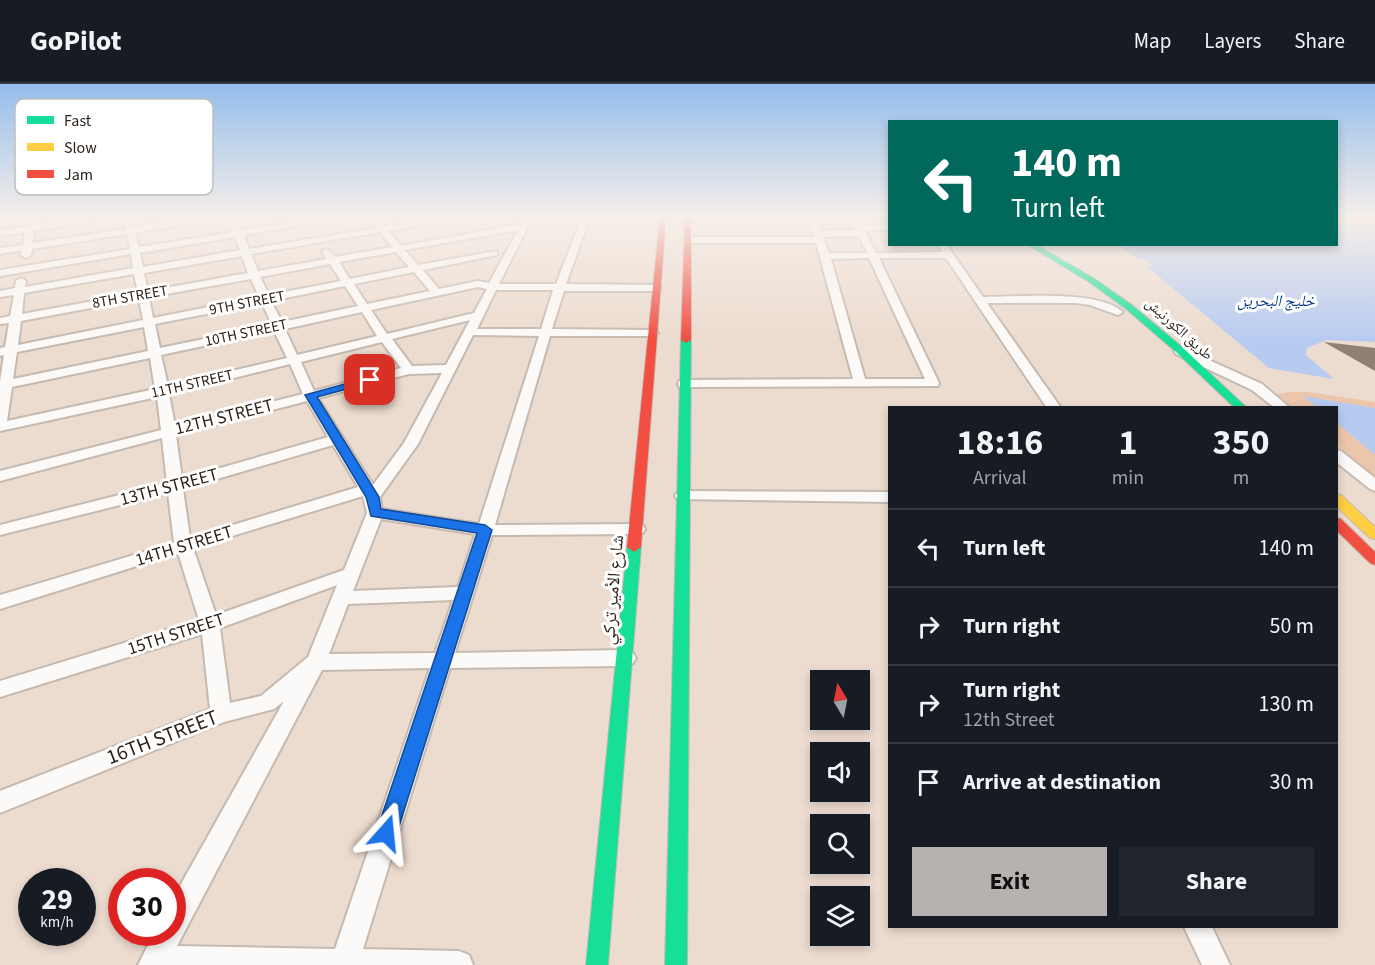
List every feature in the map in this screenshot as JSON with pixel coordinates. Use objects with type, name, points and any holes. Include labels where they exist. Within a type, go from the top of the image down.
[{"type":"main road","name":"شارع الأمير تركي","points":[[597,965],[626,658],[659,258]]},
{"type":"main road","points":[[676,965],[687,258]]},
{"type":"main road","name":"طريق الكورنيش","points":[[1037,258],[1118,312],[1178,367]]},
{"type":"main road","name":"طريق الكورنيش","points":[[1055,258],[1122,301],[1239,406]]},
{"type":"main road","points":[[1338,500],[1375,535]]},
{"type":"main road","points":[[1338,524],[1375,560]]},
{"type":"street","points":[[0,426],[5,351],[15,318],[26,258]]},
{"type":"street","points":[[0,273],[91,258]]},
{"type":"street","points":[[136,258],[169,431],[184,546],[210,624],[221,714]]},
{"type":"street","points":[[0,294],[211,258]]},
{"type":"street","points":[[247,258],[310,395],[372,500],[485,530],[637,529]]},
{"type":"street","name":"8TH STREET","points":[[0,321],[343,258]]},
{"type":"street","points":[[408,258],[437,293]]},
{"type":"street","points":[[344,964],[485,530],[545,332],[571,258]]},
{"type":"street","points":[[826,258],[860,383]]},
{"type":"street","points":[[684,384],[933,383],[873,258]]},
{"type":"street","points":[[950,258],[1053,406]]},
{"type":"street","points":[[186,901],[316,662],[351,574],[372,500],[411,444],[493,286],[499,259]]},
{"type":"street","name":"9TH STREET","points":[[5,351],[417,269],[499,259]]},
{"type":"street","points":[[332,260],[409,370]]},
{"type":"street","name":"10TH STREET","points":[[3,385],[478,284],[656,288]]},
{"type":"street","points":[[1076,300],[1084,295],[1086,289]]},
{"type":"street","points":[[979,300],[1076,300],[1092,302],[1118,312]]},
{"type":"street","name":"11TH STREET","points":[[0,426],[161,392],[478,315]]},
{"type":"street","points":[[469,332],[652,333]]},
{"type":"street","points":[[1180,351],[1257,387],[1281,406]]},
{"type":"street","name":"12TH STREET","points":[[0,476],[409,370],[450,369]]},
{"type":"street","name":"13TH STREET","points":[[0,530],[176,486],[337,439]]},
{"type":"street","points":[[1338,456],[1375,486]]},
{"type":"street","points":[[683,496],[888,497]]},
{"type":"street","name":"14TH STREET","points":[[0,602],[184,546],[372,500]]},
{"type":"street","name":"15TH STREET","points":[[0,689],[210,624],[351,574]]},
{"type":"street","points":[[340,598],[463,593]]},
{"type":"street","points":[[316,662],[626,658]]},
{"type":"street","name":"16TH STREET","points":[[0,802],[221,714],[267,703],[316,662]]},
{"type":"street","points":[[1198,928],[1216,965]]},
{"type":"street","points":[[162,946],[153,963],[459,965]]},
{"type":"shaded area","points":[[1308,392],[1375,402],[1375,477],[1338,446],[1338,406],[1291,406],[1277,394]]},
{"type":"water","name":"خليج البحرين","points":[[1375,258],[1375,342],[1327,340],[1307,348],[1306,355],[1334,379],[1269,368],[1146,266],[1152,265],[1145,259],[1137,259]]},
{"type":"water","points":[[1303,396],[1375,408],[1375,455],[1338,424],[1338,406],[1316,406]]},
{"type":"building","points":[[1324,342],[1375,348],[1375,371]]},
{"type":"traffic: fast","points":[[1054,258],[1092,280],[1129,307],[1179,349],[1239,406]]},
{"type":"traffic: fast","points":[[676,965],[686,340]]},
{"type":"traffic: fast","points":[[597,965],[634,547]]},
{"type":"traffic: slow","points":[[1338,500],[1375,535]]},
{"type":"traffic: jam","points":[[634,547],[659,258]]},
{"type":"traffic: jam","points":[[686,340],[687,258]]},
{"type":"traffic: jam","points":[[1338,524],[1375,560]]},
{"type":"route","points":[[370,380],[310,395],[372,497],[375,513],[485,530],[386,833]]}]
